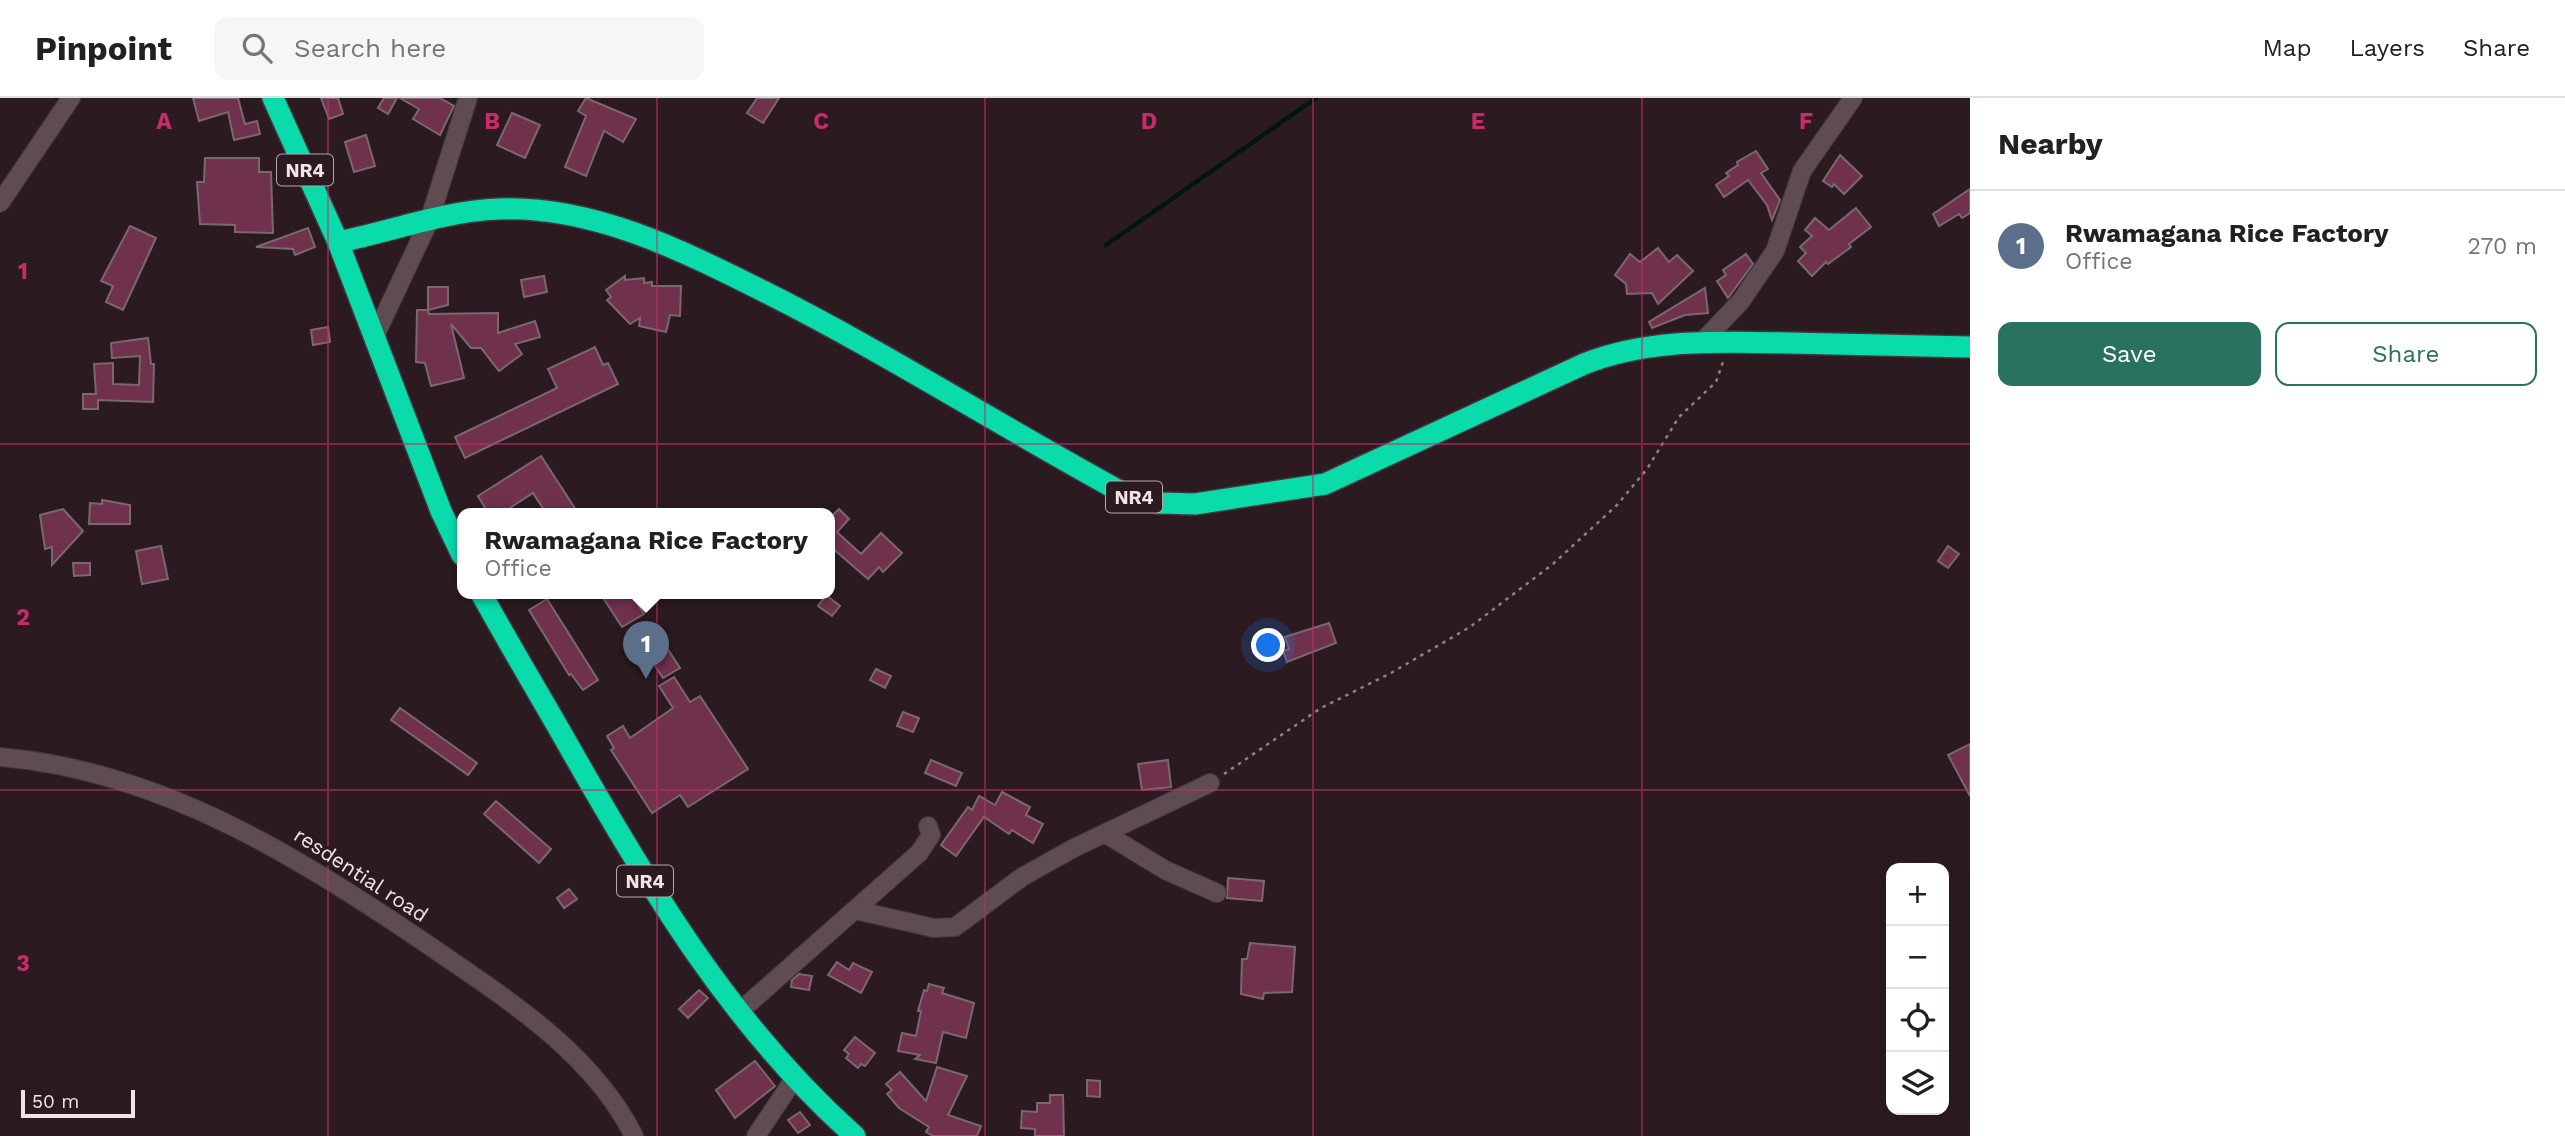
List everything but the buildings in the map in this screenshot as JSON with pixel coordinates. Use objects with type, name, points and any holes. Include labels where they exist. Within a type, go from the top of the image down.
[{"type":"highway","name":"NR4","points":[[273,98],[338,243],[441,511],[457,545]]},
{"type":"highway","name":"NR4","points":[[338,243],[471,212],[533,210],[604,223],[664,244],[797,308],[925,378],[1127,495],[1159,503],[1207,502],[1325,484],[1612,353],[1703,341],[1970,347]]},
{"type":"highway","name":"NR4","points":[[484,599],[654,895],[739,1012],[794,1079],[855,1136]]},
{"type":"street","points":[[0,203],[71,98]]},
{"type":"street","points":[[374,338],[429,221],[468,98]]},
{"type":"street","points":[[1703,341],[1741,301],[1775,251],[1802,171],[1853,98]]},
{"type":"street","name":"resdential road","points":[[0,757],[54,764],[159,795],[244,830],[291,856],[475,977],[561,1043],[606,1087],[634,1136]]},
{"type":"street","points":[[855,910],[934,928],[955,927],[1022,877],[1074,848],[1210,783]]},
{"type":"street","points":[[739,1012],[928,844],[931,835],[928,826]]},
{"type":"street","points":[[1106,834],[1164,870],[1217,893]]},
{"type":"street","points":[[756,1136],[794,1079]]},
{"type":"path","points":[[1210,783],[1321,708],[1391,673],[1470,627],[1553,564],[1617,505],[1647,469],[1679,417],[1716,382],[1723,370],[1727,342]]},
{"type":"waterway","points":[[1106,245],[1316,98]]},
{"type":"place","name":"Rwamagana Rice Factory","points":[[646,679]]}]
